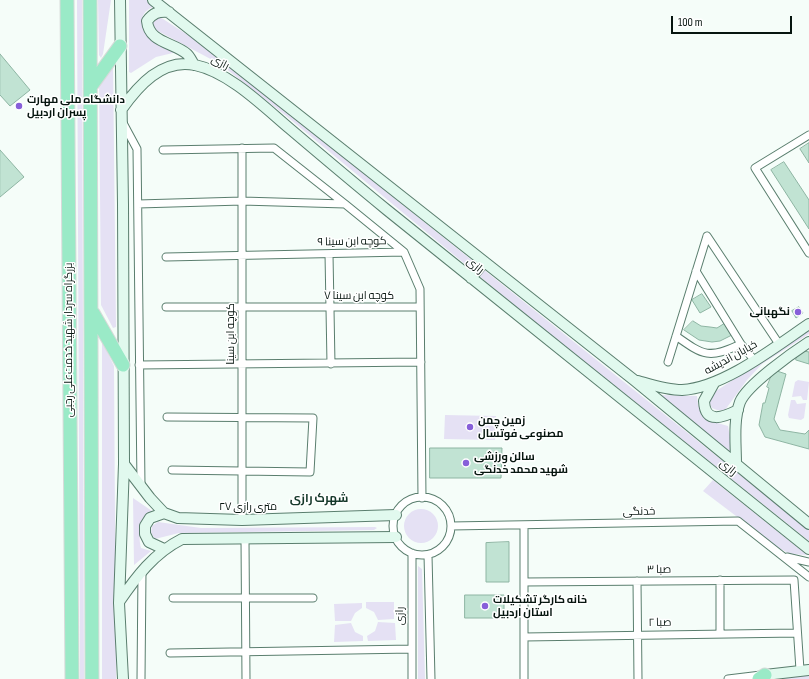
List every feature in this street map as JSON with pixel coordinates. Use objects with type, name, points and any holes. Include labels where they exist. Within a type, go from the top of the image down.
[{"type":"highway","name":"بزرگراه سردار شهید خدمت‌علی رجبی","points":[[67,0],[72,679]]},
{"type":"highway","points":[[90,0],[93,312],[92,679]]},
{"type":"highway","points":[[91,86],[120,46]]},
{"type":"highway","points":[[93,312],[123,365]]},
{"type":"street","points":[[120,0],[124,464],[118,603],[123,679]]},
{"type":"street","name":"رازی","points":[[153,0],[634,380],[809,524]]},
{"type":"street","points":[[168,12],[160,12],[151,15],[147,21],[148,29],[157,39],[188,55],[194,65]]},
{"type":"street","name":"رازی","points":[[121,115],[143,82],[157,72],[174,65],[184,64],[207,68],[241,88],[471,278],[809,549]]},
{"type":"street","points":[[121,115],[137,149],[141,486]]},
{"type":"street","points":[[809,135],[755,168],[809,253]]},
{"type":"street","name":"کوچه ابن سینا","points":[[242,148],[242,520]]},
{"type":"street","points":[[163,150],[274,148],[404,252],[420,289],[422,498]]},
{"type":"street","points":[[138,204],[242,202],[344,204]]},
{"type":"street","points":[[668,362],[707,236],[779,344]]},
{"type":"street","name":"کوچه ابن سینا ۹","points":[[166,256],[404,252]]},
{"type":"street","points":[[329,254],[331,364]]},
{"type":"street","points":[[471,278],[484,262]]},
{"type":"street","points":[[696,271],[741,344],[754,360]]},
{"type":"street","name":"کوچه ابن سینا ۷","points":[[166,307],[420,307]]},
{"type":"street","name":"خیابان اندیشه","points":[[634,380],[665,389],[683,390],[714,383],[754,360],[809,324]]},
{"type":"street","points":[[676,336],[695,350],[707,354],[721,353],[741,344]]},
{"type":"street","points":[[736,464],[735,426],[740,401],[746,392],[790,354],[809,342]]},
{"type":"street","points":[[139,365],[421,362]]},
{"type":"street","points":[[714,383],[704,401],[707,413],[712,417],[723,418],[738,410]]},
{"type":"street","points":[[167,417],[314,418],[310,472],[172,470]]},
{"type":"street","points":[[124,464],[164,513],[150,518],[145,526],[145,534],[149,542],[164,549]]},
{"type":"street","points":[[422,498],[431,499],[445,509],[450,517],[451,526],[450,536],[445,544],[437,551],[428,555],[412,553],[405,550],[396,537],[394,522],[396,515],[406,502],[422,498]]},
{"type":"street","name":"۲۷ متری رازی","points":[[164,513],[178,518],[242,520],[396,515]]},
{"type":"street","name":"خدنگی","points":[[451,526],[738,521],[809,577]]},
{"type":"street","points":[[524,525],[524,679]]},
{"type":"street","points":[[118,603],[142,572],[164,549],[182,539],[396,537]]},
{"type":"street","points":[[246,539],[246,679]]},
{"type":"street","name":"رازی","points":[[412,553],[412,679]]},
{"type":"street","points":[[428,555],[431,679]]},
{"type":"street","points":[[784,557],[809,562]]},
{"type":"street","points":[[141,679],[142,572]]},
{"type":"street","points":[[720,580],[720,634]]},
{"type":"street","name":"صبا ۳","points":[[524,582],[794,580],[797,633]]},
{"type":"street","points":[[637,581],[638,679]]},
{"type":"street","points":[[173,598],[313,598]]},
{"type":"street","points":[[728,679],[762,677],[804,670],[797,633]]},
{"type":"street","name":"صبا ۲","points":[[524,636],[797,633]]},
{"type":"street","points":[[170,653],[412,649]]},
{"type":"shaded area","points":[[77,0],[82,0],[84,679],[80,679]]},
{"type":"shaded area","points":[[98,0],[111,0],[103,54],[101,58],[99,55]]},
{"type":"shaded area","points":[[129,0],[148,0],[152,4],[153,7],[150,8],[143,16],[143,24],[177,52],[156,57],[131,73],[129,72]]},
{"type":"shaded area","points":[[160,17],[203,45],[809,530],[809,541],[518,308],[285,115],[220,64],[156,30],[152,26],[153,22]]},
{"type":"shaded area","points":[[113,62],[116,327],[113,328],[101,305],[99,80]]},
{"type":"shaded area","points":[[809,330],[809,334],[762,364],[747,380],[725,410],[717,410],[712,408],[708,400],[713,393]]},
{"type":"shaded area","points":[[102,341],[114,366],[116,679],[102,679]]},
{"type":"shaded area","points":[[798,380],[809,382],[807,400],[803,400],[801,396],[792,397],[795,382]]},
{"type":"shaded area","points":[[660,395],[697,396],[698,405],[707,420],[728,426],[733,455]]},
{"type":"shaded area","points":[[791,400],[795,400],[797,404],[806,403],[804,418],[801,420],[789,418],[788,415]]},
{"type":"shaded area","name":"زمین چمن مصنوعی فوتسال","points":[[445,415],[496,416],[495,440],[444,439]]},
{"type":"shaded area","points":[[713,480],[807,555],[790,554],[777,547],[703,491]]},
{"type":"shaded area","points":[[133,498],[152,511],[144,519],[140,528],[141,548],[151,551],[134,565]]},
{"type":"shaded area","points":[[418,509],[424,509],[428,510],[435,516],[438,526],[437,533],[431,540],[424,543],[418,543],[414,542],[407,536],[404,529],[404,523],[405,519],[411,512]]},
{"type":"shaded area","points":[[158,522],[201,528],[377,528],[374,530],[179,533],[155,539],[151,533],[152,526]]},
{"type":"shaded area","points":[[418,566],[422,569],[425,679],[418,679]]},
{"type":"shaded area","points":[[366,602],[394,602],[394,619],[378,620],[374,612],[366,608]]},
{"type":"shaded area","points":[[362,603],[362,608],[355,613],[351,621],[335,621],[334,604]]},
{"type":"shaded area","points":[[378,622],[395,623],[396,640],[368,641],[367,636],[375,631]]},
{"type":"shaded area","points":[[351,623],[355,632],[363,636],[363,641],[334,642],[335,625]]},
{"type":"shaded area","points":[[809,676],[809,679],[777,679]]},
{"type":"building","points":[[0,54],[30,90],[10,106],[0,95]]},
{"type":"building","points":[[809,143],[809,163],[800,149]]},
{"type":"building","points":[[0,150],[24,177],[0,197]]},
{"type":"building","points":[[784,162],[809,200],[809,229],[771,170]]},
{"type":"building","points":[[702,294],[711,307],[700,313],[692,300]]},
{"type":"building","name":"نگهبانی","points":[[799,307],[803,313],[796,318],[792,311]]},
{"type":"building","points":[[693,321],[701,326],[717,328],[725,323],[732,335],[720,341],[712,342],[699,340],[684,330]]},
{"type":"building","points":[[799,350],[809,352],[809,364],[796,360]]},
{"type":"building","points":[[774,370],[786,374],[774,419],[780,430],[805,434],[809,430],[809,449],[765,437],[759,425],[763,403],[765,403],[769,388],[767,387]]},
{"type":"building","name":"سالن ورزشی شهید محمد خدنگی","points":[[430,448],[502,448],[501,478],[430,478]]},
{"type":"building","points":[[509,542],[509,582],[486,582],[486,543]]},
{"type":"building","name":"خانه کارگر تشکیلات استان اردبیل","points":[[465,595],[504,595],[504,618],[465,618]]},
{"type":"place","name":"دانشگاه ملی مهارت پسران اردبیل","points":[[19,106]]},
{"type":"place","name":"نگهبانی","points":[[798,312]]},
{"type":"place","name":"زمین چمن مصنوعی فوتسال","points":[[470,427]]},
{"type":"place","name":"سالن ورزشی شهید محمد خدنگی","points":[[466,463]]},
{"type":"place","name":"خانه کارگر تشکیلات استان اردبیل","points":[[485,606]]},
{"type":"district","name":"شهرک رازی","points":[[319,499]]}]
